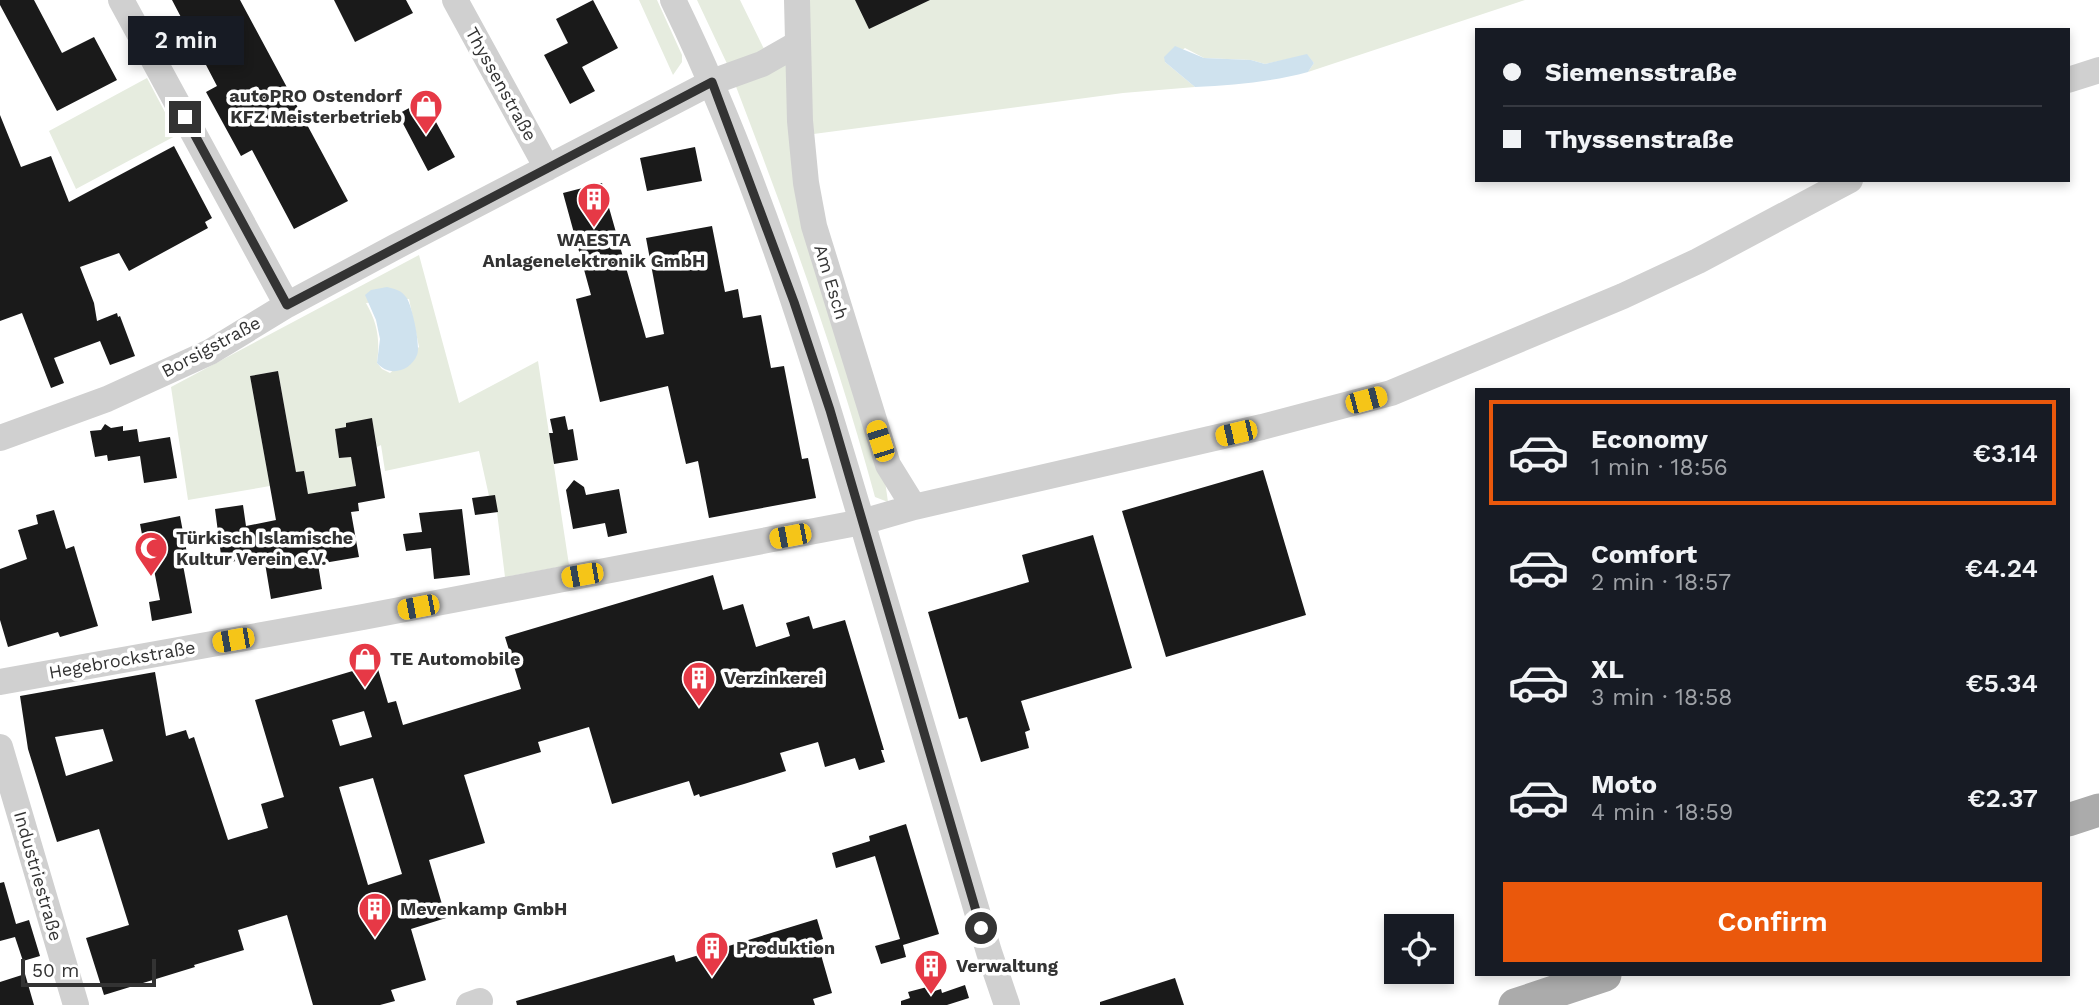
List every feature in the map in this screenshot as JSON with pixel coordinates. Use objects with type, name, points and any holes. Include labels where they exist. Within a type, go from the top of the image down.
[{"type":"main road","points":[[2070,819],[2099,810]]},
{"type":"main road","points":[[1515,1005],[1602,976]]},
{"type":"street","points":[[121,0],[287,305]]},
{"type":"street","name":"Thyssenstraße","points":[[456,0],[547,168]]},
{"type":"street","points":[[673,0],[712,82],[794,302],[1007,1005]]},
{"type":"street","name":"Am Esch","points":[[797,0],[800,121],[806,183],[814,226],[888,465],[914,508]]},
{"type":"street","points":[[712,82],[762,64],[797,44]]},
{"type":"street","points":[[2070,79],[2099,70]]},
{"type":"street","name":"Borsigstraße","points":[[0,438],[107,399],[210,352],[287,305],[712,82]]},
{"type":"street","name":"Hegebrockstraße","points":[[0,682],[363,617],[862,522],[1262,427],[1391,393],[1623,296],[1698,261],[1846,182]]},
{"type":"street","name":"Industriestraße","points":[[0,747],[76,1005]]},
{"type":"shaded area","points":[[639,0],[657,0],[682,55],[682,62],[673,75]]},
{"type":"shaded area","points":[[697,0],[740,0],[767,55],[730,70]]},
{"type":"shaded area","points":[[801,0],[1525,0],[1308,72],[1314,63],[1307,55],[1265,64],[1251,60],[1204,58],[1185,48],[1165,62],[1195,87],[1123,93],[806,135]]},
{"type":"shaded area","points":[[780,61],[795,66],[797,113],[888,502],[875,497],[810,289],[735,84]]},
{"type":"shaded area","points":[[147,78],[177,135],[76,189],[49,131]]},
{"type":"shaded area","points":[[419,255],[459,403],[538,361],[569,565],[505,577],[495,496],[489,496],[479,451],[385,471],[381,445],[377,447],[372,419],[346,423],[346,427],[335,429],[339,458],[351,457],[356,486],[318,492],[309,500],[304,471],[296,472],[278,371],[250,376],[270,486],[188,500],[171,387]],"holes":[[[409,299],[419,347],[390,373],[382,369],[377,363],[376,325],[366,303]]]},
{"type":"water","points":[[1175,46],[1204,58],[1251,60],[1265,64],[1307,54],[1314,63],[1308,72],[1280,78],[1195,87],[1165,62],[1164,57]]},
{"type":"water","points":[[387,287],[400,291],[406,297],[417,335],[418,350],[414,361],[399,371],[387,370],[377,363],[380,339],[376,320],[365,295],[371,290]]},
{"type":"building","points":[[0,0],[34,0],[62,53],[94,37],[117,80],[57,111],[0,5]]},
{"type":"building","points":[[172,0],[240,0],[348,201],[294,229],[252,150],[241,156],[206,92],[217,86]]},
{"type":"building","points":[[334,0],[406,0],[413,13],[355,42]]},
{"type":"building","points":[[593,0],[618,48],[582,67],[595,91],[570,104],[544,55],[568,43],[556,19]]},
{"type":"building","points":[[855,0],[930,0],[869,29]]},
{"type":"building","name":"autoPRO Ostendorf KFZ Meisterbetrieb","points":[[424,100],[455,157],[428,171],[398,114]]},
{"type":"building","points":[[0,115],[21,167],[51,156],[69,202],[174,146],[212,218],[205,222],[208,228],[129,271],[119,253],[80,267],[94,303],[97,321],[117,313],[135,356],[110,365],[100,341],[54,358],[64,383],[51,388],[22,313],[0,321]]},
{"type":"building","points":[[695,147],[702,181],[647,191],[640,158]]},
{"type":"building","points":[[602,183],[646,338],[664,334],[646,238],[712,226],[725,292],[738,289],[743,318],[761,315],[771,368],[784,366],[802,459],[808,458],[816,498],[709,518],[698,461],[686,464],[668,386],[600,402],[576,299],[591,295],[563,193]]},
{"type":"building","points":[[278,371],[296,472],[304,471],[308,494],[356,486],[351,457],[339,458],[335,429],[346,427],[346,423],[372,418],[385,498],[358,503],[359,511],[351,512],[359,557],[318,564],[322,589],[271,599],[264,557],[222,563],[215,509],[243,505],[246,526],[276,520],[250,376]]},
{"type":"building","points":[[565,416],[568,430],[573,429],[578,460],[554,464],[549,433],[553,433],[550,419]]},
{"type":"building","points":[[105,424],[111,428],[123,426],[123,431],[137,429],[139,442],[170,437],[177,478],[144,483],[140,456],[108,461],[107,455],[95,457],[90,431],[101,430]]},
{"type":"building","points":[[1263,470],[1306,615],[1166,657],[1122,511]]},
{"type":"building","points":[[574,480],[584,487],[586,495],[619,489],[627,533],[608,537],[605,523],[573,529],[566,490]]},
{"type":"building","points":[[495,495],[498,512],[475,515],[472,498]]},
{"type":"building","points":[[462,509],[470,575],[434,579],[431,548],[406,551],[403,534],[422,532],[419,513]]},
{"type":"building","points":[[54,510],[66,549],[74,546],[98,626],[60,637],[58,632],[8,647],[0,620],[0,569],[27,559],[18,530],[38,524],[36,515]]},
{"type":"building","points":[[180,516],[189,564],[183,565],[192,613],[152,621],[149,602],[160,600],[154,570],[149,571],[140,524]]},
{"type":"building","points":[[1093,535],[1132,668],[1021,701],[1030,730],[1025,732],[1029,748],[981,762],[967,717],[959,719],[928,612],[1029,582],[1022,555]]},
{"type":"building","points":[[713,575],[723,610],[743,604],[756,647],[790,636],[786,623],[809,616],[813,629],[845,620],[884,750],[881,750],[885,762],[859,770],[855,758],[825,767],[818,742],[780,753],[786,771],[744,784],[700,797],[699,794],[694,796],[689,781],[612,804],[589,727],[538,742],[541,752],[464,775],[485,843],[429,860],[446,918],[411,929],[426,980],[391,990],[395,1001],[380,1005],[313,1005],[287,915],[238,930],[244,950],[104,995],[86,938],[129,925],[99,829],[57,842],[28,749],[20,696],[155,672],[166,736],[186,730],[189,739],[194,737],[228,840],[268,828],[261,804],[284,797],[255,700],[356,670],[353,658],[373,652],[388,703],[396,701],[403,725],[521,689],[505,637]],"holes":[[[364,711],[372,737],[340,746],[332,720]],[[103,729],[113,761],[66,776],[55,737]],[[373,778],[402,874],[368,885],[339,787]]]},
{"type":"building","points":[[906,824],[939,934],[903,945],[906,957],[881,964],[875,946],[900,939],[875,856],[836,868],[832,853],[870,841],[869,836]]},
{"type":"building","points":[[4,882],[16,924],[29,920],[40,956],[23,961],[15,937],[0,941],[0,883]]},
{"type":"building","name":"Produktion","points":[[817,919],[823,939],[817,941],[832,993],[813,999],[815,1005],[517,1005],[516,1001],[674,955],[676,962]]},
{"type":"building","points":[[25,974],[34,1005],[0,1005],[0,982]]},
{"type":"building","points":[[1175,978],[1184,1005],[1100,1005],[1100,1002]]},
{"type":"building","points":[[965,985],[969,998],[947,1005],[901,1005],[901,1001],[910,998],[908,992],[927,987],[928,993],[941,989],[942,993]]},
{"type":"place","name":"autoPRO Ostendorf KFZ Meisterbetrieb","points":[[426,136]]},
{"type":"place","name":"WAESTA Anlagenelektronik GmbH","points":[[594,229]]},
{"type":"place","name":"Türkisch Islamische Kultur Verein e.V.","points":[[151,578]]},
{"type":"place","name":"TE Automobile","points":[[365,689]]},
{"type":"place","name":"Verzinkerei","points":[[699,708]]},
{"type":"place","name":"Mevenkamp GmbH","points":[[375,939]]},
{"type":"place","name":"Produktion","points":[[712,978]]},
{"type":"place","name":"Verwaltung","points":[[931,996]]},
{"type":"route","points":[[185,117],[287,305],[712,82],[794,302],[830,410],[981,928]]}]
